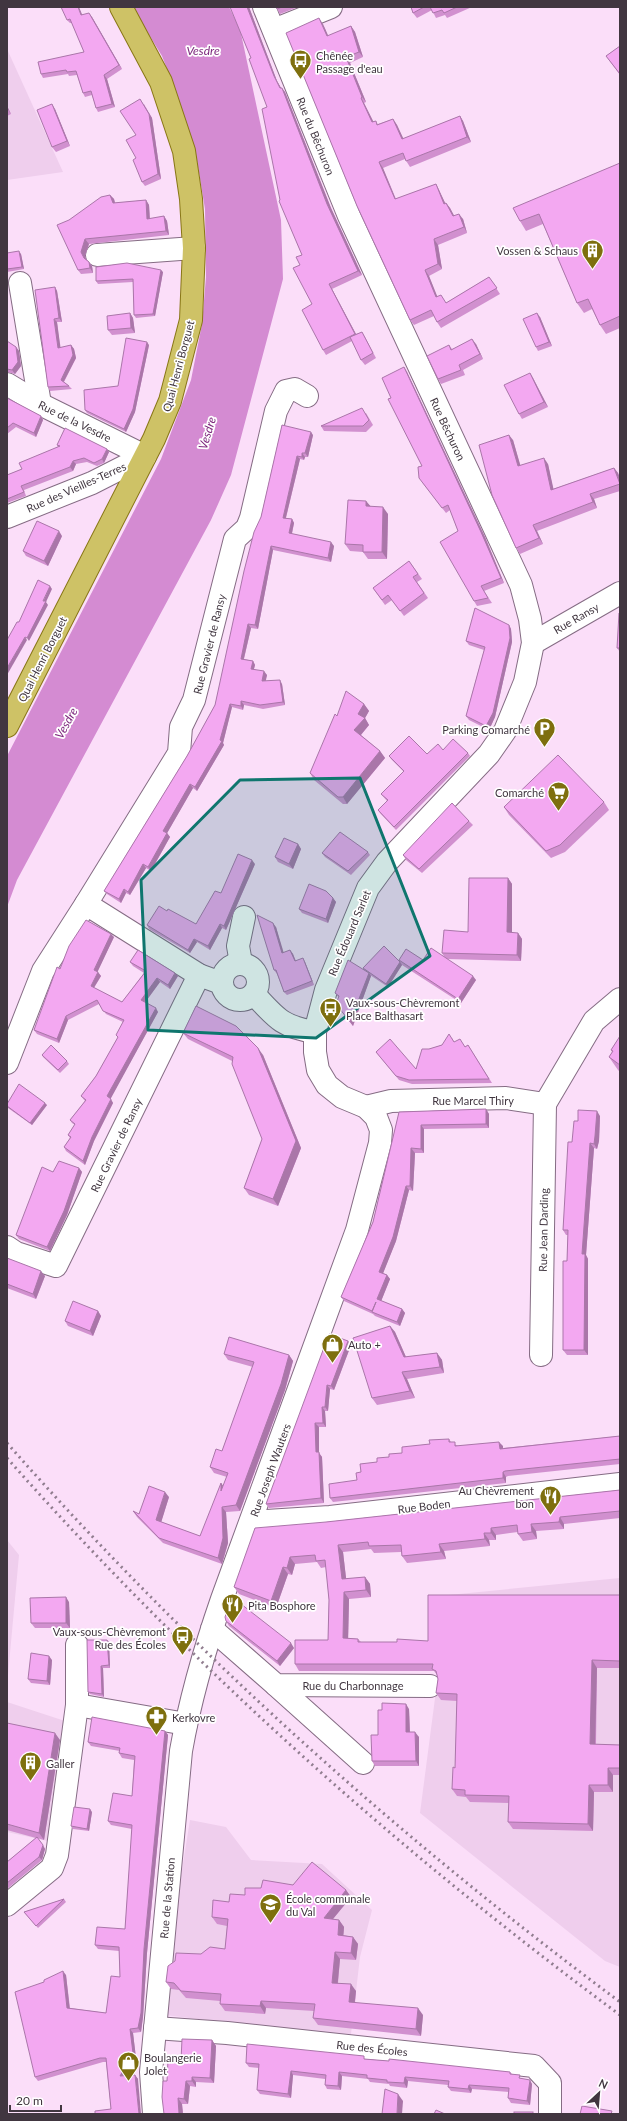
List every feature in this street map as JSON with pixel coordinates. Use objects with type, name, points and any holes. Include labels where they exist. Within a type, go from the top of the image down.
[{"type":"main road","name":"Quai Henri Borguet","points":[[7,726],[145,456],[170,401],[191,320],[194,248],[191,199],[184,151],[161,82],[121,7]]},
{"type":"street","name":"Rue du Bêchuron","points":[[264,7],[351,220]]},
{"type":"street","points":[[274,30],[331,7]]},
{"type":"street","name":"Rue Bêchuron","points":[[351,220],[521,585],[530,619],[533,643]]},
{"type":"street","points":[[97,255],[194,248]]},
{"type":"street","points":[[20,283],[40,404]]},
{"type":"street","name":"Rue de la Vesdre","points":[[7,384],[40,404],[145,456]]},
{"type":"street","name":"Rue Gravier de Ransy","points":[[7,1063],[43,971],[179,753],[182,727],[194,700],[235,538],[247,528],[251,518],[276,411],[286,390],[295,388],[307,396]]},
{"type":"street","name":"Rue des Vieilles-Terres","points":[[7,517],[92,483],[145,456]]},
{"type":"street","name":"Rue Ransy","points":[[533,643],[620,593]]},
{"type":"street","name":"Rue Édouard Sarlet","points":[[361,1219],[380,1143],[381,1130],[376,1117],[366,1107],[342,1097],[327,1085],[318,1070],[315,1052],[315,1032],[331,973],[368,888],[387,862],[489,754],[501,736],[525,682],[533,643]]},
{"type":"street","points":[[86,904],[199,975],[222,983]]},
{"type":"street","points":[[242,963],[238,946],[244,917]]},
{"type":"street","points":[[242,963],[252,968],[258,978],[257,990],[254,994],[243,1000],[237,1000],[226,994],[222,983],[225,971],[230,967],[242,963]]},
{"type":"street","name":"Rue Gravier de Ransy","points":[[7,1247],[16,1253],[56,1266],[199,975]]},
{"type":"street","points":[[254,994],[274,1016],[295,1029],[315,1032]]},
{"type":"street","points":[[545,1104],[594,1021],[620,999]]},
{"type":"street","name":"Rue Marcel Thiry","points":[[366,1107],[391,1101],[506,1098],[545,1104]]},
{"type":"street","name":"Rue Jean Darding","points":[[541,1355],[545,1104]]},
{"type":"street","name":"Rue Joseph Wauters","points":[[186,1724],[212,1629],[361,1219]]},
{"type":"street","name":"Rue Boden","points":[[251,1522],[330,1517],[620,1484]]},
{"type":"street","name":"Rue du Charbonnage","points":[[212,1629],[363,1763]]},
{"type":"street","points":[[7,1904],[52,1868],[57,1855],[77,1705],[77,1645]]},
{"type":"street","name":"Rue du Charbonnage","points":[[276,1685],[430,1686]]},
{"type":"street","points":[[77,1705],[186,1724]]},
{"type":"street","name":"Rue de la Station","points":[[154,2114],[150,2072],[181,1751],[186,1724]]},
{"type":"street","name":"Rue des Écoles","points":[[155,2028],[226,2033],[534,2066],[550,2083],[550,2114]]},
{"type":"highlighted area","points":[[360,778],[430,956],[316,1038],[148,1030],[141,880],[240,780]]},
{"type":"shaded area","points":[[7,49],[63,172],[7,180]]},
{"type":"shaded area","points":[[7,1540],[19,1555],[7,1686]]},
{"type":"shaded area","points":[[620,1578],[620,1967],[605,1961],[420,1813],[437,1683],[437,1633],[428,1597]]},
{"type":"shaded area","name":"Galler","points":[[7,1702],[65,1721],[52,1842],[7,1832]]},
{"type":"shaded area","name":"École communale du Val","points":[[190,1820],[226,1827],[251,1860],[322,1864],[372,1910],[360,1957],[351,2034],[298,2031],[165,2015],[171,1938]]},
{"type":"water","name":"Vesdre","points":[[132,7],[229,7],[240,29],[281,220],[283,279],[231,475],[211,520],[17,880],[7,907],[7,756],[161,459],[191,380],[202,324],[206,277],[205,209],[195,149],[177,94],[162,56]]},
{"type":"building","points":[[61,7],[78,7],[81,15],[89,13],[119,65],[104,75],[112,104],[96,108],[91,91],[83,93],[76,71],[67,72],[66,70],[41,74],[38,62],[84,52],[70,19],[67,20]]},
{"type":"building","points":[[230,7],[247,7],[274,76],[280,88],[282,88],[327,204],[358,271],[329,284],[355,334],[323,350],[302,310],[312,304],[293,268],[300,265],[296,257],[302,255],[279,201],[262,109],[267,107],[249,59],[251,58]]},
{"type":"building","points":[[411,7],[424,7],[413,13]]},
{"type":"building","points":[[430,7],[457,7],[444,13],[442,10],[433,13]]},
{"type":"building","points":[[319,18],[327,36],[351,26],[359,52],[346,57],[362,97],[361,98],[372,122],[376,121],[377,125],[393,119],[402,139],[460,116],[467,137],[406,161],[403,153],[379,162],[395,199],[436,184],[444,204],[446,203],[453,216],[459,214],[464,227],[434,239],[438,264],[425,270],[436,297],[441,295],[446,303],[489,277],[497,288],[437,322],[431,310],[410,320],[357,206],[286,33]]},
{"type":"building","points":[[620,46],[620,74],[606,56]]},
{"type":"building","points":[[140,99],[149,114],[158,174],[142,182],[133,160],[136,158],[126,140],[136,135],[120,111]]},
{"type":"building","points":[[52,104],[67,141],[52,147],[37,110]]},
{"type":"building","name":"Vossen & Schaus","points":[[620,163],[620,316],[600,325],[588,299],[577,303],[539,214],[520,221],[513,208]]},
{"type":"building","points":[[110,195],[113,203],[146,200],[147,219],[164,216],[166,231],[85,239],[81,252],[84,258],[89,262],[90,268],[78,270],[57,225],[69,220],[101,197]]},
{"type":"building","points":[[19,251],[22,267],[7,269],[7,253]]},
{"type":"building","points":[[127,263],[161,270],[153,314],[134,315],[133,279],[96,281],[96,267]]},
{"type":"building","points":[[55,287],[59,318],[54,319],[58,348],[71,345],[73,355],[61,380],[69,386],[48,387],[35,290]]},
{"type":"building","points":[[130,313],[131,328],[108,330],[107,316]]},
{"type":"building","points":[[537,313],[549,342],[536,347],[523,319]]},
{"type":"building","points":[[362,332],[373,353],[361,360],[350,337]]},
{"type":"building","points":[[126,338],[147,342],[133,409],[124,429],[85,410],[84,390],[118,386]]},
{"type":"building","points":[[472,339],[480,354],[459,365],[461,370],[438,379],[427,356],[449,345],[451,350]]},
{"type":"building","points":[[7,341],[16,347],[18,362],[12,370],[7,369]]},
{"type":"building","points":[[404,367],[501,578],[481,586],[488,598],[474,601],[440,542],[458,531],[448,505],[442,508],[419,478],[418,467],[422,466],[388,399],[391,398],[382,378]]},
{"type":"building","points":[[530,373],[544,402],[519,414],[504,385]]},
{"type":"building","points":[[7,398],[41,416],[34,433],[13,423],[7,428]]},
{"type":"building","points":[[362,408],[369,420],[363,426],[321,426]]},
{"type":"building","points":[[282,425],[311,432],[305,453],[302,453],[302,457],[297,456],[283,518],[292,519],[289,533],[331,542],[328,558],[271,546],[255,625],[248,624],[241,659],[253,661],[251,669],[264,671],[262,681],[280,680],[283,702],[260,705],[241,701],[241,706],[230,704],[220,740],[222,741],[195,787],[190,784],[163,831],[167,833],[148,867],[143,864],[128,892],[124,889],[119,899],[104,891],[187,756],[215,705],[244,571],[254,532],[261,517]]},
{"type":"building","points":[[65,428],[107,449],[102,459],[94,463],[84,458],[73,461],[70,467],[21,486],[24,492],[7,499],[7,475],[22,469],[19,463],[60,446],[57,445]]},
{"type":"building","points":[[509,435],[518,466],[544,458],[551,490],[614,468],[620,484],[590,494],[593,502],[533,525],[539,538],[516,548],[492,495],[479,445]]},
{"type":"building","points":[[348,500],[366,501],[366,506],[383,507],[382,552],[363,552],[363,545],[345,544]]},
{"type":"building","points":[[37,521],[59,531],[44,561],[23,551]]},
{"type":"building","points":[[409,561],[418,574],[413,577],[424,593],[400,611],[388,595],[382,600],[373,588]]},
{"type":"building","points":[[38,580],[50,586],[43,601],[46,601],[27,638],[25,637],[7,668],[7,640],[17,622],[19,622]]},
{"type":"building","points":[[475,608],[509,625],[510,638],[493,713],[486,726],[466,716],[485,647],[466,641]]},
{"type":"building","points":[[619,613],[620,648],[617,648]]},
{"type":"building","points":[[346,691],[364,704],[358,714],[365,718],[354,730],[380,751],[343,797],[338,797],[310,773],[335,714],[337,716]]},
{"type":"building","points":[[409,736],[427,754],[438,744],[443,750],[453,739],[468,753],[394,827],[378,810],[388,800],[381,794],[404,771],[389,756]]},
{"type":"building","name":"Comarché","points":[[558,755],[604,802],[560,845],[546,851],[504,807]]},
{"type":"building","points":[[452,803],[469,821],[419,869],[403,855]]},
{"type":"building","points":[[340,832],[368,852],[348,871],[322,853]]},
{"type":"building","points":[[284,838],[298,844],[289,864],[275,857]]},
{"type":"building","points":[[238,854],[252,860],[224,926],[220,924],[208,946],[194,939],[188,950],[147,925],[159,906],[167,911],[168,909],[196,924],[215,891],[221,893]]},
{"type":"building","points":[[469,878],[508,878],[507,932],[518,933],[517,955],[442,953],[444,930],[468,932]]},
{"type":"building","points":[[309,884],[326,891],[333,898],[326,919],[299,909]]},
{"type":"building","points":[[257,915],[273,923],[282,953],[290,950],[295,961],[303,958],[312,981],[284,992],[276,970],[274,970]]},
{"type":"building","points":[[86,920],[111,934],[94,970],[98,972],[91,986],[122,1002],[146,971],[130,962],[138,950],[175,973],[168,985],[157,978],[141,1000],[156,1008],[107,1096],[111,1099],[92,1137],[83,1161],[64,1147],[71,1137],[68,1135],[75,1124],[70,1120],[86,1100],[81,1096],[96,1076],[118,1037],[116,1035],[124,1020],[103,1011],[97,1000],[66,1016],[57,1039],[34,1030],[57,967],[60,969],[69,946]]},
{"type":"building","points":[[384,946],[400,962],[386,984],[363,968]]},
{"type":"building","points":[[431,948],[473,976],[458,999],[399,960],[406,949],[423,960]]},
{"type":"building","points":[[348,960],[369,973],[350,1022],[336,1004],[339,996],[335,993]]},
{"type":"building","points":[[196,1006],[236,1026],[258,1048],[296,1141],[273,1199],[244,1188],[262,1139],[232,1064],[233,1057],[183,1033]]},
{"type":"building","points":[[449,1034],[454,1042],[460,1039],[465,1047],[468,1045],[489,1079],[409,1080],[396,1076],[376,1052],[390,1039],[416,1069],[422,1049],[429,1049],[442,1045]]},
{"type":"building","points":[[620,1036],[620,1065],[609,1057],[613,1051],[611,1050]]},
{"type":"building","points":[[51,1045],[67,1061],[58,1070],[42,1055]]},
{"type":"building","points":[[19,1084],[45,1103],[30,1123],[7,1106]]},
{"type":"building","points":[[486,1109],[486,1124],[421,1125],[421,1149],[411,1148],[410,1186],[406,1186],[393,1237],[379,1272],[387,1275],[377,1299],[402,1309],[397,1322],[372,1312],[376,1302],[372,1311],[341,1297],[373,1222],[399,1112]]},
{"type":"building","points":[[578,1110],[597,1111],[594,1144],[590,1143],[582,1254],[585,1254],[584,1350],[563,1350],[563,1261],[567,1261],[568,1230],[563,1230],[568,1142],[572,1142],[574,1121],[578,1121]]},
{"type":"building","points":[[59,1161],[79,1168],[64,1211],[47,1247],[16,1235],[42,1167],[53,1172]]},
{"type":"building","points":[[7,1258],[41,1271],[33,1294],[7,1284]]},
{"type":"building","points":[[73,1301],[98,1311],[90,1331],[65,1321]]},
{"type":"building","points":[[390,1326],[404,1357],[437,1353],[440,1367],[402,1372],[410,1391],[372,1398],[353,1338]]},
{"type":"building","points":[[329,1334],[348,1341],[331,1386],[327,1385],[325,1407],[322,1407],[323,1423],[315,1423],[316,1452],[319,1452],[321,1498],[266,1504]]},
{"type":"building","points":[[229,1337],[289,1355],[281,1384],[236,1505],[222,1507],[223,1538],[218,1558],[159,1538],[133,1511],[139,1514],[149,1486],[165,1492],[156,1520],[200,1536],[221,1483],[221,1491],[228,1473],[210,1467],[216,1449],[222,1451],[254,1362],[224,1354]]},
{"type":"building","points":[[620,1436],[620,1459],[505,1471],[503,1472],[503,1478],[330,1498],[329,1484],[357,1480],[356,1473],[361,1472],[360,1464],[377,1462],[377,1458],[389,1457],[389,1454],[402,1453],[402,1447],[430,1444],[429,1440],[449,1439],[449,1442],[455,1442],[455,1446],[499,1442],[500,1449]]},
{"type":"building","points":[[620,1490],[620,1511],[560,1517],[559,1522],[531,1524],[532,1532],[518,1534],[517,1525],[491,1528],[491,1533],[484,1533],[485,1539],[439,1544],[441,1552],[402,1556],[401,1545],[369,1546],[368,1542],[338,1545],[342,1579],[365,1577],[366,1590],[344,1592],[343,1638],[358,1639],[358,1642],[397,1642],[397,1639],[428,1641],[428,1595],[620,1595],[620,1661],[592,1660],[590,1744],[620,1745],[620,1768],[608,1768],[608,1785],[589,1785],[588,1824],[508,1822],[509,1796],[465,1795],[465,1790],[452,1789],[453,1767],[455,1768],[457,1694],[436,1693],[438,1679],[436,1671],[432,1669],[433,1664],[295,1664],[295,1640],[328,1640],[329,1600],[325,1560],[316,1561],[315,1555],[290,1557],[287,1568],[283,1567],[271,1601],[234,1587],[255,1528],[326,1522]]},
{"type":"building","points":[[66,1597],[66,1623],[31,1623],[30,1598]]},
{"type":"building","points":[[232,1597],[291,1643],[277,1661],[226,1621],[225,1617]]},
{"type":"building","points":[[87,1640],[107,1640],[109,1665],[101,1666],[102,1694],[88,1692]]},
{"type":"building","points":[[31,1653],[49,1656],[47,1681],[28,1679]]},
{"type":"building","points":[[382,1703],[406,1704],[406,1732],[415,1732],[416,1761],[372,1761],[371,1735],[378,1735],[378,1710],[382,1710]]},
{"type":"building","points":[[92,1717],[165,1731],[144,1949],[141,2013],[138,2028],[130,2029],[133,2053],[120,2076],[135,2075],[139,2114],[95,2114],[95,2111],[111,2109],[106,2058],[100,2058],[35,2077],[15,1992],[44,1982],[44,1980],[63,1971],[67,2008],[106,2013],[111,1976],[120,1977],[119,1947],[95,1945],[97,1927],[125,1929],[132,1825],[108,1821],[113,1793],[132,1796],[135,1756],[119,1753],[120,1748],[88,1742]]},
{"type":"building","name":"Galler","points":[[7,1723],[55,1733],[39,1833],[7,1824]]},
{"type":"building","points":[[74,1807],[90,1809],[87,1829],[71,1826]]},
{"type":"building","points":[[37,1837],[43,1845],[39,1857],[7,1883],[7,1862]]},
{"type":"building","points":[[312,1862],[346,1890],[324,1918],[339,1920],[338,1935],[353,1937],[351,1953],[335,1952],[332,1983],[351,1984],[349,2002],[418,2008],[416,2029],[313,2018],[315,2004],[261,2001],[260,2006],[220,2004],[221,1994],[181,1991],[174,1983],[166,1982],[168,1966],[175,1961],[176,1953],[201,1954],[210,1947],[225,1949],[228,1919],[212,1917],[213,1900],[229,1902],[230,1894],[245,1895],[245,1888],[261,1888],[263,1880],[293,1885]]},
{"type":"building","points":[[64,1899],[36,1926],[24,1912]]},
{"type":"building","points":[[182,2039],[212,2040],[210,2078],[192,2077],[192,2081],[186,2081],[184,2099],[178,2098],[179,2114],[164,2114],[162,2097],[163,2081],[167,2081],[168,2060],[181,2061]]},
{"type":"building","points":[[247,2044],[364,2056],[364,2059],[389,2061],[389,2059],[510,2072],[510,2074],[520,2075],[519,2078],[530,2080],[527,2101],[508,2098],[509,2088],[469,2085],[468,2089],[448,2087],[449,2081],[405,2077],[404,2083],[387,2082],[387,2080],[367,2078],[367,2075],[339,2072],[338,2086],[325,2085],[326,2075],[291,2071],[288,2094],[257,2090],[259,2064],[246,2063]]},
{"type":"building","points":[[385,2089],[398,2094],[397,2114],[382,2114]]},
{"type":"building","points":[[582,2106],[612,2111],[611,2114],[580,2114]]},
{"type":"building","points":[[436,2110],[445,2114],[434,2114]]},
{"type":"building","points":[[514,2112],[533,2112],[533,2114],[514,2114]]},
{"type":"railway","points":[[7,1443],[77,1520],[149,1595],[223,1668],[299,1739],[456,1874],[537,1939],[620,2002]]},
{"type":"railway","points":[[7,1458],[77,1535],[149,1609],[223,1682],[299,1753],[456,1888],[620,2015]]},
{"type":"place","name":"Chênée Passage d'eau","points":[[301,80]]},
{"type":"place","name":"Vossen & Schaus","points":[[593,270]]},
{"type":"place","name":"Parking Comarché","points":[[545,748]]},
{"type":"place","name":"Comarché","points":[[559,812]]},
{"type":"place","name":"Vaux-sous-Chèvremont Place Balthasart","points":[[331,1028]]},
{"type":"place","name":"Auto +","points":[[333,1364]]},
{"type":"place","name":"Au Chèvrement bon","points":[[550,1516]]},
{"type":"place","name":"Pita Bosphore","points":[[233,1624]]},
{"type":"place","name":"Vaux-sous-Chèvremont Rue des Écoles","points":[[182,1656]]},
{"type":"place","name":"Kerkovre","points":[[157,1736]]},
{"type":"place","name":"Galler","points":[[30,1782]]},
{"type":"place","name":"École communale du Val","points":[[271,1924]]},
{"type":"place","name":"Boulangerie Jolet","points":[[129,2082]]}]
